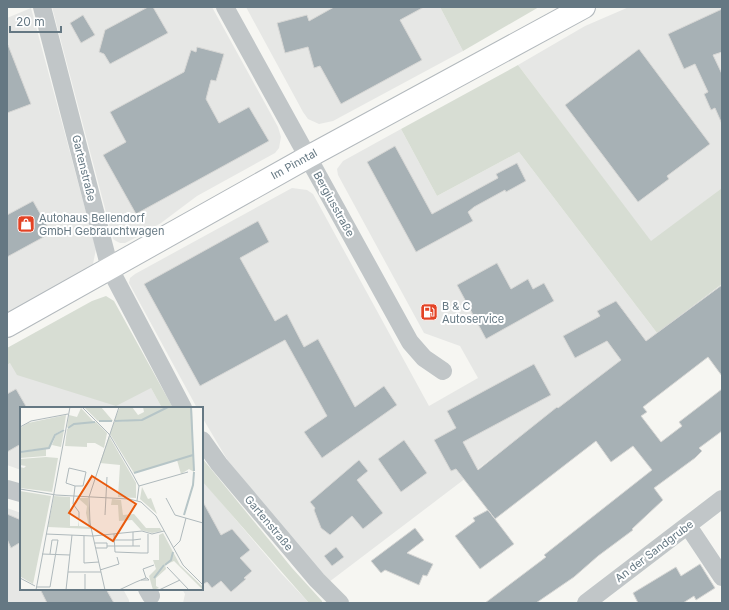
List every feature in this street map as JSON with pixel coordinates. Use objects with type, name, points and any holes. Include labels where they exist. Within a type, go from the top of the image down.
[{"type":"main road","name":"Im Pinntal","points":[[7,326],[308,157],[584,7]]},
{"type":"street","name":"Gartenstraße","points":[[42,7],[110,269],[182,407]]},
{"type":"street","name":"Bergiusstraße","points":[[225,7],[410,342],[424,358],[442,372]]},
{"type":"street","name":"Gartenstraße","points":[[203,441],[219,464],[317,580],[340,603]]},
{"type":"street","points":[[7,489],[20,493]]},
{"type":"street","name":"An der Sandgrube","points":[[586,603],[722,499]]},
{"type":"street","points":[[688,526],[722,577]]},
{"type":"shaded area","points":[[52,7],[212,7],[278,127],[281,137],[279,148],[275,153],[197,196],[161,223],[137,237],[125,243],[116,241],[113,239]]},
{"type":"shaded area","points":[[246,7],[440,7],[463,51],[333,121],[319,124],[308,119],[303,112]]},
{"type":"shaded area","points":[[440,7],[539,7],[463,51]]},
{"type":"shaded area","points":[[629,7],[722,7],[722,188],[651,242],[518,65],[585,26]]},
{"type":"shaded area","points":[[31,8],[96,249],[93,264],[84,271],[7,313],[7,18]]},
{"type":"shaded area","points":[[518,65],[651,241],[722,188],[722,284],[657,333],[519,152],[437,196],[401,129]]},
{"type":"shaded area","points":[[401,129],[437,196],[519,152],[657,333],[329,582],[228,461],[203,419],[203,407],[196,407],[129,283],[130,278],[135,274],[292,188],[307,190],[313,194],[429,406],[478,378],[460,346],[424,333],[338,175],[337,169],[343,161]]},
{"type":"shaded area","points":[[106,296],[114,301],[172,407],[161,407],[151,388],[116,406],[17,375],[10,363],[7,365],[7,348],[92,301]]},
{"type":"shaded area","points":[[10,363],[151,388],[161,407],[20,407],[20,470],[7,465],[7,365]]},
{"type":"shaded area","points":[[203,459],[292,568],[322,601],[322,603],[309,603],[203,482]]},
{"type":"shaded area","points":[[203,481],[281,573],[309,603],[183,603],[185,594],[183,590],[203,590]]},
{"type":"shaded area","points":[[7,508],[20,513],[20,590],[124,590],[129,600],[129,603],[7,603]]},
{"type":"building","points":[[148,7],[153,7],[168,33],[110,64],[104,54],[99,52],[105,30]]},
{"type":"building","points":[[334,7],[424,7],[400,20],[422,60],[341,104],[320,66],[314,68],[308,47],[285,53],[277,23],[307,15],[309,21]]},
{"type":"building","points":[[722,9],[722,52],[713,55],[722,74],[722,124],[715,108],[711,110],[704,94],[708,92],[695,64],[684,69],[668,34]]},
{"type":"building","points":[[83,15],[95,35],[81,43],[70,23]]},
{"type":"building","points":[[8,45],[31,104],[7,113],[7,46]]},
{"type":"building","points":[[197,47],[224,54],[216,81],[211,80],[206,99],[219,123],[249,107],[269,141],[136,214],[103,155],[126,142],[110,112],[184,72],[191,50],[196,52]]},
{"type":"building","points":[[639,49],[710,144],[667,176],[669,179],[638,202],[565,105]]},
{"type":"building","points":[[395,146],[432,214],[498,178],[496,174],[517,163],[526,181],[506,192],[505,190],[474,207],[468,212],[473,221],[416,252],[367,162]]},
{"type":"building","name":"Autohaus Bellendorf GmbH Gebrauchtwagen","points":[[33,201],[51,233],[7,257],[7,215]]},
{"type":"building","points":[[258,221],[269,242],[240,258],[275,321],[287,314],[304,347],[318,339],[355,407],[384,386],[397,405],[322,458],[304,432],[327,416],[285,340],[200,386],[144,284]]},
{"type":"building","points":[[497,263],[511,289],[528,279],[533,289],[544,283],[554,301],[486,339],[457,285]]},
{"type":"building","points":[[722,285],[722,376],[708,357],[643,407],[647,412],[641,416],[661,442],[682,426],[679,422],[722,389],[722,431],[699,448],[702,451],[695,458],[654,488],[663,500],[632,529],[633,530],[598,556],[574,577],[536,603],[485,603],[546,557],[544,555],[652,470],[633,446],[611,462],[596,441],[495,519],[456,469],[451,471],[434,440],[456,428],[447,411],[534,364],[551,395],[463,442],[478,470],[557,407],[558,408],[621,360],[607,341],[575,358],[563,336],[600,316],[597,311],[616,301],[646,341]]},
{"type":"building","points":[[16,389],[26,407],[20,407],[20,445],[7,452],[7,394]]},
{"type":"building","points":[[404,440],[427,473],[401,492],[378,459]]},
{"type":"building","points":[[359,460],[368,471],[357,480],[383,513],[363,529],[352,516],[330,535],[321,528],[314,510],[315,508],[310,502]]},
{"type":"building","points":[[203,502],[221,535],[232,529],[250,550],[240,558],[252,571],[244,578],[246,579],[231,592],[221,581],[212,588],[207,582],[203,584]]},
{"type":"building","points":[[488,510],[514,544],[480,569],[455,536],[475,521],[473,518]]},
{"type":"building","points":[[7,514],[20,520],[20,543],[11,548],[7,539]]},
{"type":"building","points":[[415,528],[424,540],[407,553],[433,564],[427,576],[423,575],[419,585],[385,570],[381,573],[371,561]]},
{"type":"building","points":[[336,547],[344,557],[332,566],[324,556]]},
{"type":"building","points":[[700,564],[715,588],[696,600],[694,596],[683,603],[638,603],[633,593],[676,567],[681,576]]},
{"type":"building","points":[[40,590],[107,590],[114,603],[47,603]]},
{"type":"place","name":"Autohaus Bellendorf GmbH Gebrauchtwagen","points":[[26,224]]},
{"type":"place","name":"B & C Autoservice","points":[[429,312]]}]
